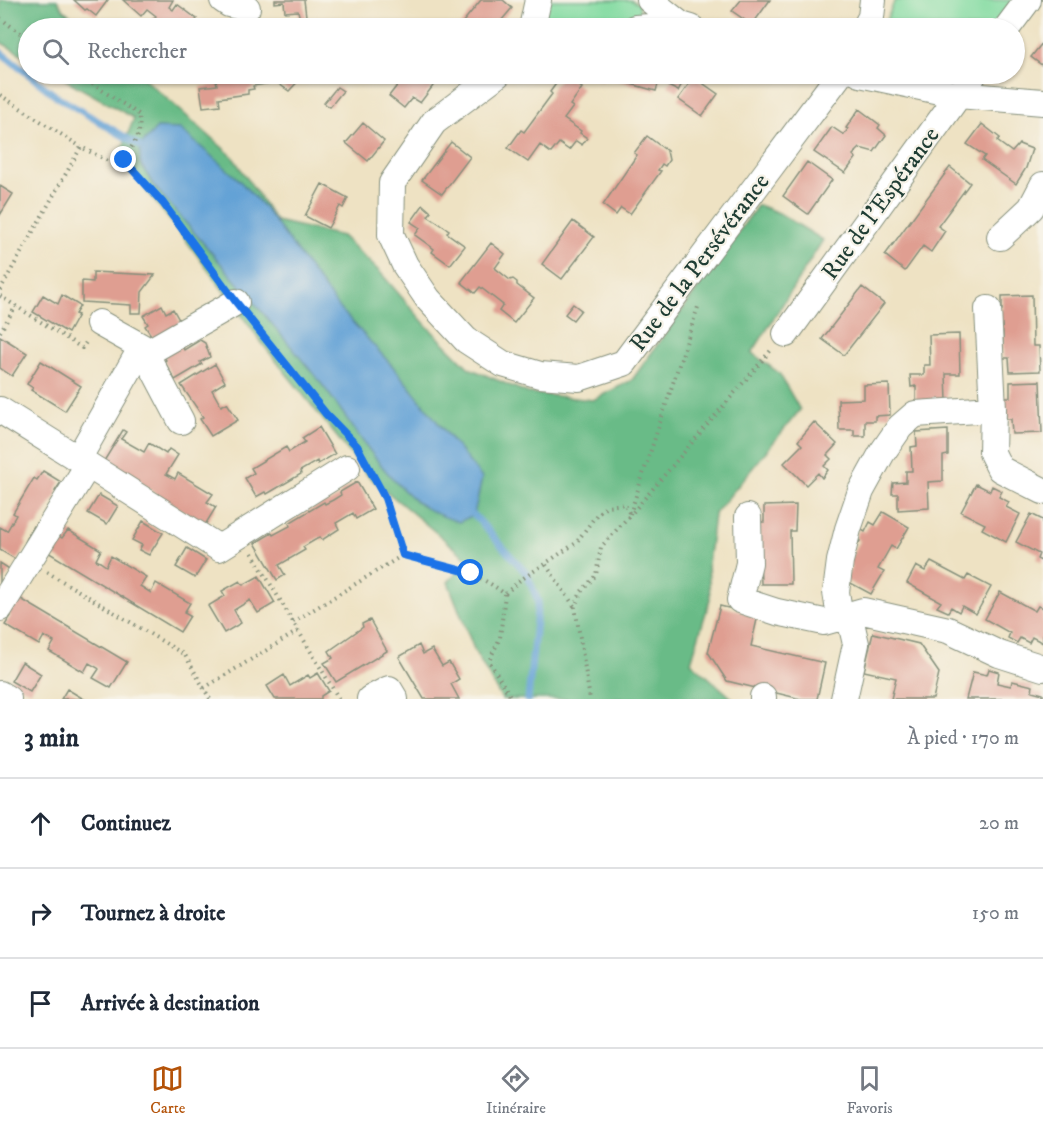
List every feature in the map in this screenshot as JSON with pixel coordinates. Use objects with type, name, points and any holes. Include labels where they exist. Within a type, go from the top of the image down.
[{"type":"street","points":[[223,0],[229,4],[247,8]]},
{"type":"street","points":[[534,18],[538,0]]},
{"type":"street","points":[[650,0],[674,18]]},
{"type":"street","points":[[870,18],[873,0]]},
{"type":"street","points":[[1014,18],[1028,0]]},
{"type":"street","name":"Rue de la Persévérance","points":[[485,84],[434,122],[392,183],[392,235],[405,266],[428,299],[466,340],[503,364],[540,375],[579,378],[624,363],[833,84]]},
{"type":"street","points":[[907,84],[958,95],[1043,102]]},
{"type":"street","name":"Rue de l'Espérance","points":[[786,334],[966,84]]},
{"type":"street","points":[[1000,237],[1031,208],[1043,185]]},
{"type":"street","points":[[0,608],[29,561],[144,351],[236,302]]},
{"type":"street","points":[[988,309],[993,409],[992,453],[1000,469],[1043,491]]},
{"type":"street","points":[[99,322],[144,351],[182,421]]},
{"type":"street","points":[[844,699],[856,644],[836,592],[840,561],[861,491],[882,453],[900,428],[915,414],[993,409]]},
{"type":"street","points":[[0,410],[219,548],[359,462]]},
{"type":"street","points":[[748,517],[749,564],[740,600],[777,612],[824,622],[863,611],[948,630],[999,654],[1043,668]]},
{"type":"street","points":[[370,699],[389,689],[395,699]]},
{"type":"street","points":[[0,694],[8,699]]},
{"type":"path","points":[[0,18],[18,32]]},
{"type":"path","points":[[0,95],[81,147],[116,165],[124,160],[138,135],[140,115],[92,84]]},
{"type":"path","points":[[0,290],[81,147]]},
{"type":"path","points":[[124,160],[163,203],[236,302],[326,414],[385,498],[403,555]]},
{"type":"path","points":[[0,296],[82,348],[99,322]]},
{"type":"path","points":[[630,515],[701,298]]},
{"type":"path","points":[[0,332],[16,306]]},
{"type":"path","points":[[575,607],[581,592],[596,575],[601,547],[786,334]]},
{"type":"path","points":[[512,699],[489,661],[500,638],[505,594],[519,581],[576,543],[597,514],[606,506],[624,504],[630,515]]},
{"type":"path","points":[[241,534],[339,699]]},
{"type":"path","points":[[293,622],[403,555],[471,573],[489,581],[505,594]]},
{"type":"path","points":[[29,561],[185,655],[210,699]]},
{"type":"path","points":[[546,565],[575,607],[590,699]]},
{"type":"path","points":[[204,688],[298,631]]},
{"type":"green space","points":[[0,0],[57,0],[73,18],[18,18],[18,52],[0,42]]},
{"type":"green space","points":[[546,0],[630,0],[639,4],[640,14],[633,18],[542,18]]},
{"type":"green space","points":[[895,0],[1013,0],[999,18],[887,18]]},
{"type":"green space","points":[[73,84],[150,84],[232,156],[276,221],[342,236],[379,271],[426,325],[469,368],[528,393],[593,400],[632,380],[758,205],[779,213],[823,240],[752,353],[779,373],[800,410],[714,515],[708,564],[710,599],[691,662],[733,699],[502,699],[475,652],[448,582],[469,560],[368,476],[265,347],[185,239],[119,157],[134,118]]},
{"type":"water","points":[[157,128],[180,129],[237,178],[264,207],[336,304],[397,371],[482,478],[474,515],[459,522],[422,506],[385,470],[320,382],[154,186],[140,163],[140,146]]},
{"type":"building","points":[[74,0],[108,0],[96,16]]},
{"type":"building","points":[[123,0],[173,0],[169,7],[173,10],[177,4],[196,18],[154,18],[156,16],[147,9],[141,16]]},
{"type":"building","points":[[275,0],[304,0],[306,18],[300,18],[298,11],[285,12],[284,2],[275,3]]},
{"type":"building","points":[[481,0],[503,0],[512,8],[504,18],[466,18]]},
{"type":"building","points":[[741,0],[770,0],[757,18],[742,18],[732,11]]},
{"type":"building","points":[[1043,42],[1043,66],[1031,57]]},
{"type":"building","points":[[265,84],[253,86],[254,89],[248,90],[248,94],[219,98],[220,105],[203,107],[200,87]]},
{"type":"building","points":[[279,84],[296,84],[289,91]]},
{"type":"building","points":[[398,84],[434,84],[420,103],[412,98],[404,108],[389,96]]},
{"type":"building","points":[[556,84],[577,84],[582,88],[570,105],[573,107],[564,119],[587,138],[582,145],[576,141],[569,150],[559,143],[551,153],[540,145],[528,162],[508,148],[521,130],[524,132],[552,94],[550,92]]},
{"type":"building","points":[[631,84],[658,84],[656,91]]},
{"type":"building","points":[[669,84],[682,84],[678,91],[668,86]]},
{"type":"building","points":[[689,84],[704,84],[718,94],[702,116],[678,99]]},
{"type":"building","points":[[337,87],[343,91],[330,107],[324,103]]},
{"type":"building","points":[[859,109],[880,125],[878,128],[886,135],[874,152],[860,148],[853,155],[856,158],[845,173],[814,152],[832,127],[844,135]]},
{"type":"building","points":[[363,123],[384,141],[368,161],[346,143]]},
{"type":"building","points":[[982,124],[1000,138],[997,141],[1012,152],[1019,144],[1032,149],[1026,168],[1016,184],[982,160],[985,156],[967,144]]},
{"type":"building","points":[[647,136],[667,151],[669,160],[665,166],[662,164],[658,170],[661,171],[630,214],[621,208],[616,215],[603,205],[637,155],[634,153]]},
{"type":"building","points":[[451,142],[470,157],[442,194],[422,180]]},
{"type":"building","points":[[807,162],[832,180],[808,214],[783,196]]},
{"type":"building","points":[[950,167],[970,183],[938,226],[945,231],[931,252],[923,246],[905,271],[885,255]]},
{"type":"building","points":[[322,184],[348,198],[343,208],[340,206],[328,228],[305,216]]},
{"type":"building","points":[[0,186],[13,194],[0,215]]},
{"type":"building","points":[[423,205],[431,212],[428,216],[449,230],[447,233],[465,246],[450,265],[432,252],[434,249],[415,235],[420,228],[411,222]]},
{"type":"building","points":[[573,221],[594,237],[562,279],[542,264]]},
{"type":"building","points":[[491,243],[505,254],[495,268],[510,280],[517,282],[517,285],[534,298],[514,323],[499,311],[503,305],[480,287],[475,293],[461,282]]},
{"type":"building","points":[[93,272],[155,275],[142,292],[141,313],[131,313],[131,305],[82,302],[82,281],[93,282]]},
{"type":"building","points":[[862,287],[884,304],[844,355],[822,339]]},
{"type":"building","points":[[43,295],[58,304],[62,295],[80,306],[75,314],[78,315],[68,333],[33,312]]},
{"type":"building","points":[[1032,295],[1033,346],[1039,346],[1040,371],[1010,372],[1009,358],[1003,358],[1003,332],[997,332],[996,310],[1002,310],[1002,296]]},
{"type":"building","points":[[573,304],[581,310],[573,320],[565,314]]},
{"type":"building","points":[[162,305],[166,313],[173,309],[183,327],[156,343],[145,326],[148,324],[143,316]]},
{"type":"building","points":[[959,334],[960,374],[946,374],[947,401],[916,402],[916,386],[911,387],[910,375],[924,375],[924,365],[930,365],[929,335]]},
{"type":"building","points":[[0,336],[27,353],[12,376],[0,368]]},
{"type":"building","points":[[200,340],[205,343],[210,357],[175,380],[161,352],[180,341],[184,350]]},
{"type":"building","points":[[41,361],[81,386],[65,411],[31,390],[33,388],[27,384]]},
{"type":"building","points":[[215,364],[225,382],[212,390],[221,406],[227,403],[238,420],[211,436],[200,419],[203,417],[181,385]]},
{"type":"building","points":[[1040,381],[1042,433],[1012,434],[1011,419],[1006,419],[1005,408],[1005,397],[1010,397],[1010,382]]},
{"type":"building","points":[[889,384],[890,415],[875,416],[875,421],[865,421],[865,436],[854,436],[854,430],[839,430],[838,400],[864,399],[864,385]]},
{"type":"building","points":[[814,422],[837,444],[827,455],[831,459],[824,466],[828,470],[822,478],[818,473],[806,485],[784,463],[802,445],[798,441]]},
{"type":"building","points":[[319,427],[335,454],[300,471],[301,474],[267,494],[265,492],[256,497],[245,478],[254,473],[251,468],[286,447],[289,452],[305,442],[302,438]]},
{"type":"building","points":[[123,430],[126,432],[121,439],[144,452],[149,443],[166,454],[169,449],[178,455],[166,474],[175,479],[178,473],[213,494],[207,502],[216,507],[205,525],[104,461]]},
{"type":"building","points":[[948,430],[948,455],[943,456],[943,481],[928,482],[929,508],[898,510],[898,494],[892,494],[893,483],[906,482],[906,471],[912,471],[911,447],[917,446],[916,432]]},
{"type":"building","points":[[43,471],[61,482],[55,491],[58,492],[37,527],[34,526],[29,534],[25,542],[27,544],[17,560],[0,550],[0,527],[7,531],[16,515],[13,513],[34,478],[37,480]]},
{"type":"building","points":[[357,482],[373,509],[356,519],[353,513],[336,523],[339,529],[322,540],[320,537],[303,547],[305,550],[279,565],[285,575],[277,580],[255,543],[290,526],[289,523],[324,502],[325,504],[333,500],[341,495],[340,492]]},
{"type":"building","points":[[976,484],[990,491],[992,486],[1002,491],[999,497],[1009,502],[1006,507],[1020,514],[1006,542],[982,529],[985,524],[961,512]]},
{"type":"building","points":[[99,495],[118,506],[107,524],[88,513]]},
{"type":"building","points":[[796,505],[795,531],[790,531],[791,584],[761,584],[759,522],[764,522],[764,506]]},
{"type":"building","points":[[883,512],[909,527],[896,549],[891,546],[878,569],[884,572],[871,594],[845,580],[852,566],[847,563],[860,541],[855,538],[860,529],[865,532],[870,522],[875,525]]},
{"type":"building","points":[[1031,514],[1043,520],[1043,562],[1037,559],[1039,554],[1016,542]]},
{"type":"building","points":[[143,521],[163,533],[149,555],[139,550],[142,545],[132,540]]},
{"type":"building","points":[[68,530],[101,550],[96,560],[106,566],[111,556],[146,577],[140,586],[151,593],[156,583],[190,603],[184,613],[190,616],[180,632],[46,551],[56,534],[62,538]]},
{"type":"building","points":[[187,548],[206,560],[195,578],[176,567]]},
{"type":"building","points":[[931,562],[965,580],[968,575],[991,587],[976,614],[962,606],[959,612],[951,607],[948,612],[937,607],[941,602],[907,583],[916,566],[925,571]]},
{"type":"building","points":[[0,563],[11,570],[0,586]]},
{"type":"building","points":[[259,576],[275,603],[258,613],[250,600],[234,610],[241,623],[224,633],[208,606],[225,596],[222,591],[240,581],[243,585]]},
{"type":"building","points":[[1000,592],[1035,611],[1038,606],[1043,608],[1043,643],[1032,637],[1029,643],[1020,638],[1017,643],[1008,638],[1010,633],[985,619]]},
{"type":"building","points":[[16,596],[127,662],[111,688],[93,678],[98,668],[89,663],[84,672],[49,651],[54,642],[44,636],[39,645],[5,625],[11,616],[6,613]]},
{"type":"building","points":[[720,606],[758,615],[751,646],[825,663],[817,699],[801,699],[727,681],[708,652]]},
{"type":"building","points":[[370,620],[387,651],[336,682],[324,663],[333,658],[329,651]]},
{"type":"building","points":[[873,633],[919,644],[939,673],[933,699],[891,699],[896,678],[864,671]]},
{"type":"building","points":[[419,645],[423,654],[432,649],[442,666],[449,662],[459,679],[451,684],[459,699],[424,699],[399,657]]},
{"type":"building","points":[[22,662],[41,674],[30,692],[11,681]]},
{"type":"building","points":[[989,669],[999,672],[997,683],[1011,686],[1012,681],[1033,686],[1032,691],[1043,694],[1043,699],[966,699],[973,672],[987,675]]},
{"type":"building","points":[[318,673],[329,691],[321,696],[321,699],[275,699],[267,686],[284,675],[290,686],[308,675],[310,678]]},
{"type":"building","points":[[67,689],[77,695],[84,699],[61,699]]},
{"type":"waterway","points":[[0,52],[18,66]]},
{"type":"waterway","points":[[41,84],[56,96],[140,146]]},
{"type":"waterway","points":[[474,515],[527,574],[538,601],[528,699]]},
{"type":"route","points":[[124,160],[163,203],[236,302],[326,414],[357,446],[385,498],[403,555],[471,573]]}]
